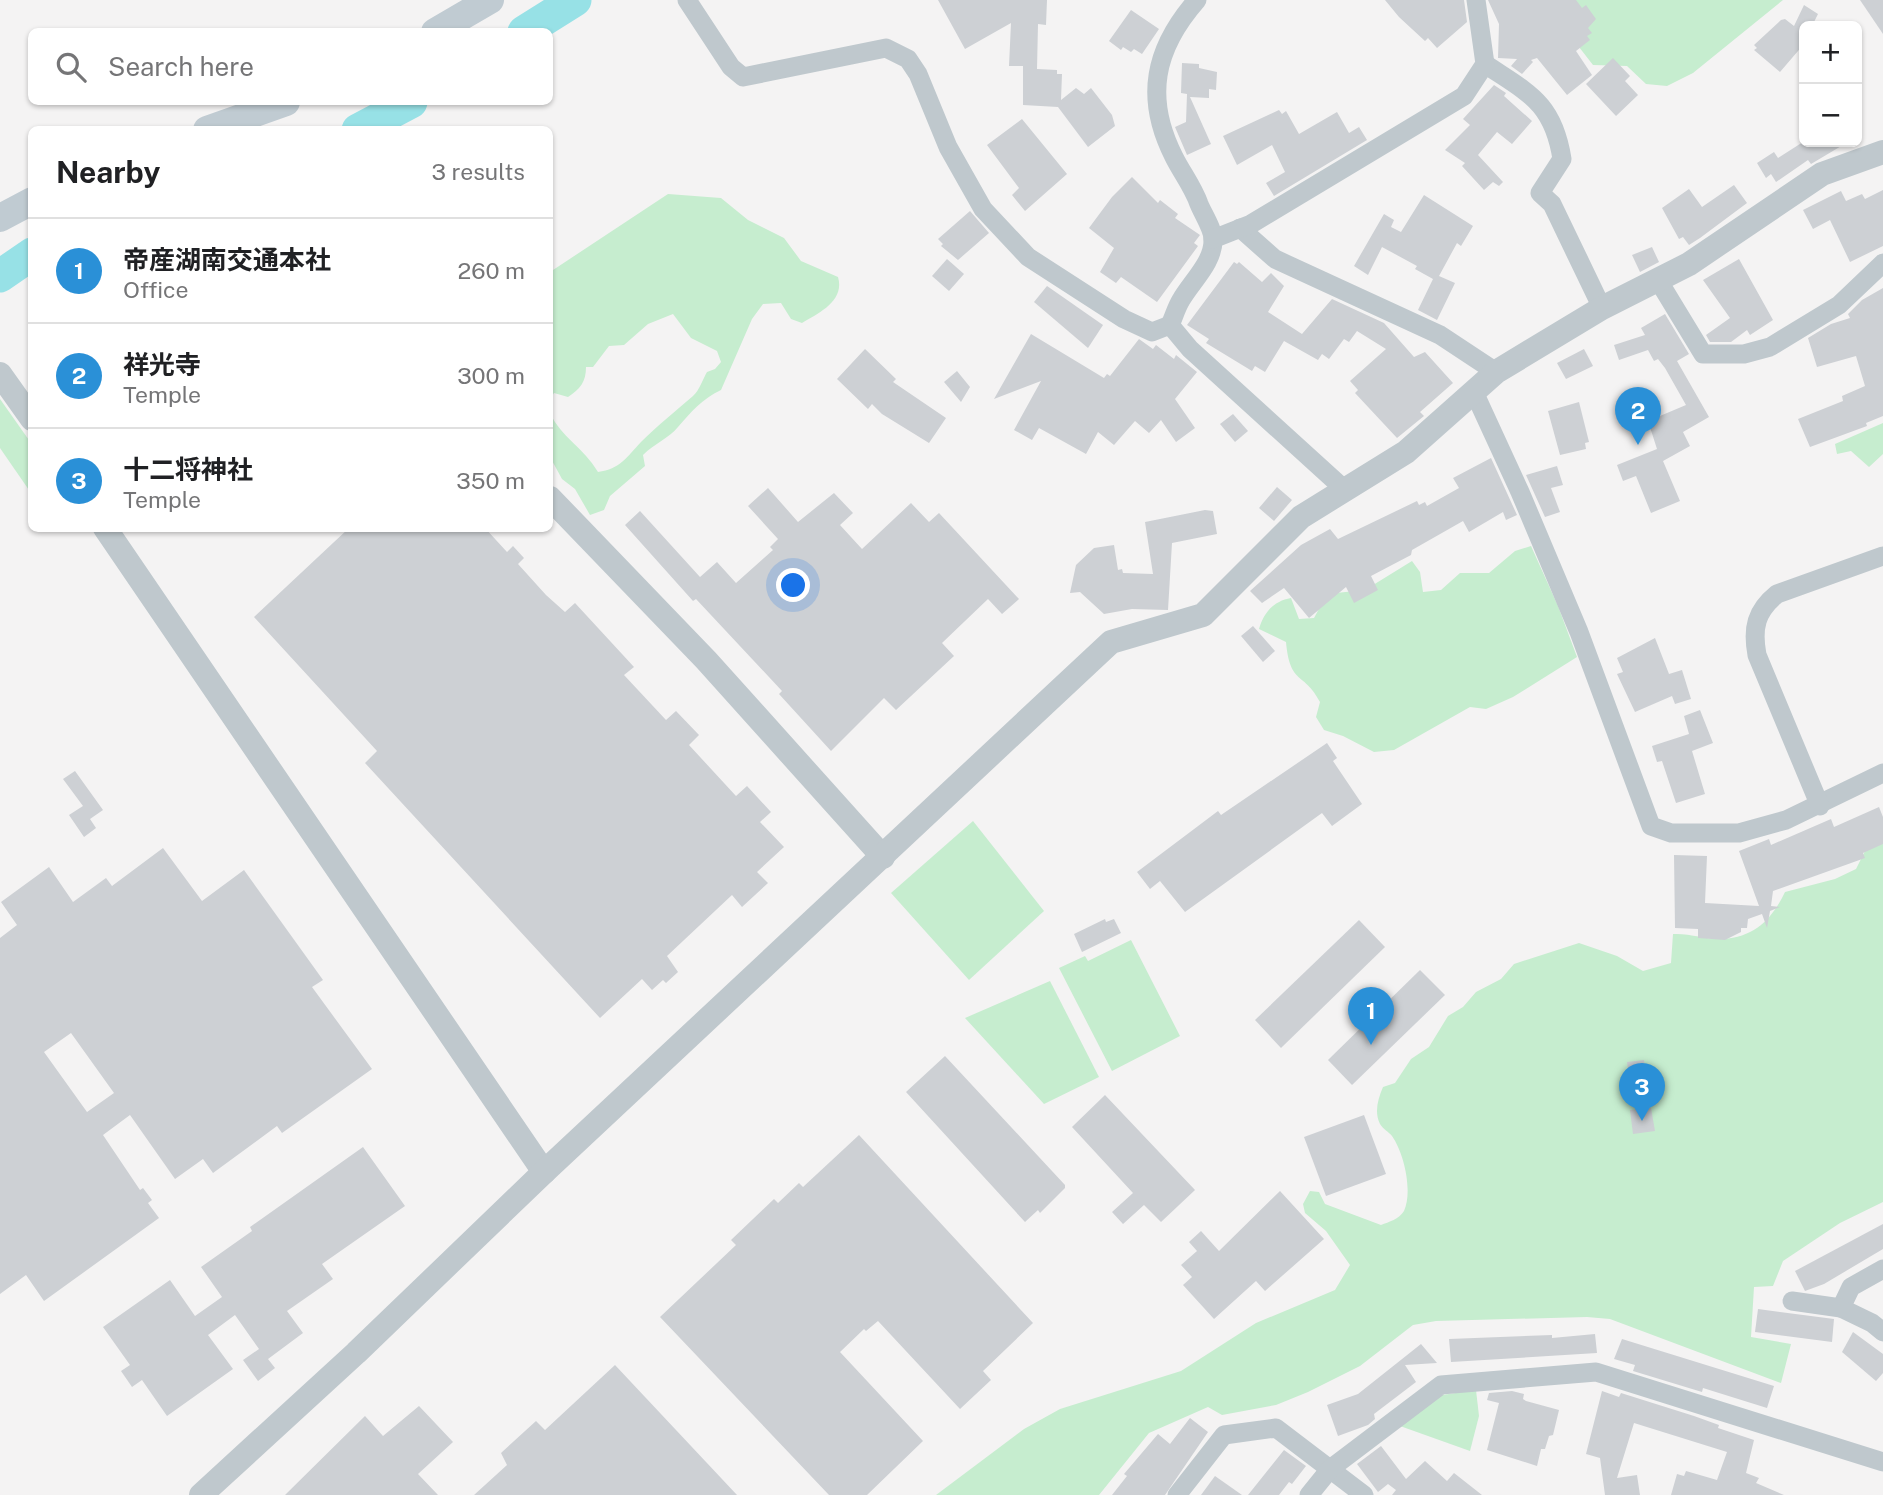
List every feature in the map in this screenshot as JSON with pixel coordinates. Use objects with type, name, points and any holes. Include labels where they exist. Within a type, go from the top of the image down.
[{"type":"main road","points":[[442,28],[490,0]]},
{"type":"main road","points":[[218,126],[278,105]]},
{"type":"main road","points":[[0,218],[28,203]]},
{"type":"street","points":[[688,0],[731,67],[743,77],[886,48],[898,52],[918,74],[948,147],[983,209],[1028,257],[1124,319],[1152,332],[1170,325],[1180,300],[1205,264],[1213,239],[1195,193],[1160,124],[1155,103],[1157,75],[1165,48],[1181,19],[1197,0]]},
{"type":"street","points":[[1213,239],[1240,229],[1464,96],[1485,64],[1476,0]]},
{"type":"street","points":[[1485,64],[1537,99],[1558,136],[1562,159],[1540,193],[1552,204],[1602,308]]},
{"type":"street","points":[[201,1495],[356,1353],[544,1172],[1111,642],[1203,615],[1301,517],[1406,452],[1496,372],[1602,308],[1689,264],[1763,211],[1822,174],[1883,152]]},
{"type":"street","points":[[1240,229],[1275,258],[1440,335],[1496,372]]},
{"type":"street","points":[[1658,280],[1703,354],[1744,354],[1770,347],[1839,305],[1883,263]]},
{"type":"street","points":[[1170,325],[1190,349],[1344,489]]},
{"type":"street","points":[[14,385],[28,411]]},
{"type":"street","points":[[1474,392],[1579,632],[1651,826],[1671,833],[1739,833],[1786,820],[1820,806],[1883,773]]},
{"type":"street","points":[[553,501],[706,660],[883,857]]},
{"type":"street","points":[[108,532],[544,1172]]},
{"type":"street","points":[[1820,806],[1757,655],[1754,639],[1757,617],[1764,605],[1777,594],[1883,556]]},
{"type":"street","points":[[1841,1308],[1851,1287],[1883,1269]]},
{"type":"street","points":[[1792,1301],[1841,1308],[1872,1323],[1883,1332]]},
{"type":"street","points":[[1310,1495],[1330,1469],[1441,1385],[1596,1372],[1883,1462]]},
{"type":"street","points":[[1177,1495],[1224,1435],[1276,1428],[1364,1495]]},
{"type":"green space","points":[[1566,0],[1783,0],[1693,73],[1667,86],[1646,84],[1627,66],[1593,65],[1579,47]]},
{"type":"green space","points":[[668,194],[721,198],[748,220],[784,238],[801,261],[838,277],[839,285],[838,293],[829,305],[802,323],[791,319],[781,303],[763,304],[752,319],[721,390],[702,402],[674,431],[643,455],[645,466],[610,496],[604,510],[590,515],[575,489],[562,479],[553,462],[553,418],[598,472],[606,470],[622,462],[693,396],[707,372],[715,369],[721,362],[717,351],[691,338],[673,314],[648,324],[624,345],[609,346],[593,367],[586,367],[582,385],[568,397],[553,394],[553,270]]},
{"type":"green space","points":[[0,399],[28,439],[28,489],[0,448]]},
{"type":"green space","points":[[1883,423],[1883,454],[1869,467],[1851,451],[1837,454],[1835,444]]},
{"type":"green space","points":[[1531,546],[1577,657],[1513,697],[1486,709],[1470,707],[1394,750],[1374,752],[1343,736],[1324,730],[1316,717],[1320,702],[1294,672],[1286,642],[1259,629],[1270,608],[1285,599],[1291,598],[1299,619],[1314,618],[1320,607],[1336,593],[1365,590],[1412,561],[1420,572],[1423,592],[1441,590],[1460,573],[1489,573],[1515,551]]},
{"type":"green space","points":[[973,821],[1044,911],[969,980],[891,893]]},
{"type":"green space","points":[[1883,840],[1883,1202],[1840,1223],[1783,1261],[1773,1286],[1754,1287],[1751,1337],[1791,1344],[1781,1383],[1610,1319],[1587,1317],[1436,1321],[1413,1325],[1360,1366],[1276,1405],[1222,1415],[1208,1407],[1149,1433],[1099,1495],[936,1495],[1024,1429],[1060,1409],[1181,1371],[1256,1323],[1335,1290],[1350,1265],[1326,1231],[1305,1213],[1303,1204],[1310,1191],[1319,1192],[1325,1204],[1381,1225],[1402,1214],[1408,1193],[1406,1172],[1396,1143],[1378,1119],[1377,1106],[1383,1087],[1395,1083],[1411,1059],[1429,1047],[1448,1016],[1463,1007],[1476,992],[1501,979],[1514,964],[1579,943],[1617,956],[1643,971],[1671,963],[1673,934],[1717,939],[1744,935],[1768,918],[1785,892],[1835,879],[1856,869],[1866,849]]},
{"type":"green space","points":[[1131,940],[1180,1036],[1112,1071],[1059,968],[1085,956],[1088,961]]},
{"type":"green space","points":[[1050,981],[1099,1077],[1044,1104],[965,1018]]},
{"type":"green space","points":[[1476,1390],[1479,1416],[1470,1451],[1400,1426],[1442,1395]]},
{"type":"building","points":[[938,0],[1047,0],[1046,25],[1038,24],[1037,69],[1057,70],[1057,74],[1062,74],[1061,100],[1076,88],[1084,94],[1091,88],[1112,115],[1115,126],[1088,147],[1058,107],[1023,105],[1023,66],[1009,66],[1011,23],[965,49]]},
{"type":"building","points":[[1385,0],[1464,0],[1467,22],[1437,48],[1428,38],[1425,41],[1399,17]]},
{"type":"building","points":[[1488,0],[1576,0],[1582,8],[1586,5],[1596,19],[1588,28],[1592,33],[1587,36],[1590,40],[1576,51],[1592,75],[1567,95],[1537,58],[1531,60],[1533,62],[1522,74],[1511,66],[1517,59],[1498,58],[1499,24]]},
{"type":"building","points":[[1860,0],[1883,0],[1883,34]]},
{"type":"building","points":[[1804,5],[1818,14],[1814,21],[1799,21],[1799,50],[1780,72],[1754,50],[1757,48],[1754,45],[1781,20],[1785,19],[1794,26]]},
{"type":"building","points":[[1131,10],[1159,29],[1142,54],[1134,49],[1131,52],[1123,47],[1121,50],[1109,41]]},
{"type":"building","points":[[1613,58],[1630,76],[1625,81],[1638,95],[1616,116],[1586,84]]},
{"type":"building","points":[[1182,63],[1199,64],[1199,68],[1217,72],[1216,90],[1209,89],[1209,98],[1190,97],[1211,144],[1187,155],[1175,127],[1186,122],[1187,94],[1181,93]]},
{"type":"building","points":[[1494,85],[1506,93],[1504,96],[1532,121],[1512,144],[1497,132],[1478,155],[1503,182],[1499,186],[1493,182],[1484,190],[1462,166],[1465,163],[1445,150],[1470,125],[1463,119]]},
{"type":"building","points":[[1279,110],[1282,114],[1286,111],[1299,134],[1337,112],[1349,133],[1359,127],[1367,140],[1274,196],[1266,183],[1285,172],[1272,145],[1237,165],[1223,136]]},
{"type":"building","points":[[1022,119],[1067,174],[1025,211],[1012,195],[1019,188],[987,145]]},
{"type":"building","points":[[1799,145],[1799,147],[1840,147],[1811,164],[1808,160],[1776,182],[1771,174],[1766,178],[1757,163],[1774,152],[1778,158]]},
{"type":"building","points":[[1132,177],[1158,203],[1160,200],[1178,214],[1175,218],[1200,235],[1194,243],[1198,246],[1157,302],[1121,277],[1116,283],[1100,272],[1114,248],[1089,228],[1112,197]]},
{"type":"building","points":[[1734,185],[1747,203],[1689,245],[1683,237],[1679,239],[1662,208],[1689,189],[1702,207]]},
{"type":"building","points":[[1883,190],[1883,246],[1850,262],[1830,220],[1813,229],[1803,210],[1841,191],[1846,201],[1862,194],[1865,199]]},
{"type":"building","points":[[1424,195],[1473,226],[1461,246],[1457,243],[1439,276],[1455,283],[1437,320],[1418,310],[1433,279],[1415,269],[1417,266],[1382,247],[1368,275],[1354,266],[1384,214],[1394,220],[1391,227],[1401,232]]},
{"type":"building","points":[[970,211],[989,233],[958,260],[941,246],[943,244],[938,239]]},
{"type":"building","points":[[1652,247],[1659,262],[1640,272],[1632,255]]},
{"type":"building","points":[[947,259],[964,274],[949,291],[932,276]]},
{"type":"building","points":[[1739,259],[1773,320],[1750,335],[1747,330],[1731,342],[1710,342],[1706,335],[1730,318],[1703,280]]},
{"type":"building","points":[[1234,262],[1239,262],[1262,282],[1271,273],[1284,286],[1268,312],[1302,334],[1332,299],[1384,323],[1414,357],[1425,352],[1453,383],[1420,412],[1424,416],[1397,438],[1355,393],[1358,390],[1350,381],[1386,349],[1357,331],[1349,342],[1344,339],[1329,359],[1322,354],[1318,360],[1284,341],[1265,372],[1255,366],[1252,371],[1206,343],[1209,339],[1187,325]]},
{"type":"building","points":[[1047,286],[1103,325],[1088,348],[1034,302]]},
{"type":"building","points":[[1883,288],[1883,416],[1866,423],[1867,426],[1810,447],[1798,419],[1843,401],[1842,396],[1865,386],[1856,356],[1817,367],[1808,338],[1831,324],[1850,318],[1848,314],[1862,300]]},
{"type":"building","points":[[1665,314],[1689,354],[1677,361],[1709,417],[1683,432],[1690,446],[1663,461],[1680,501],[1651,513],[1636,476],[1623,481],[1617,465],[1657,449],[1648,421],[1686,405],[1665,368],[1658,359],[1654,361],[1648,350],[1619,360],[1614,345],[1645,335],[1641,328]]},
{"type":"building","points":[[1031,334],[1104,378],[1107,374],[1110,376],[1139,339],[1153,349],[1156,345],[1174,359],[1176,355],[1197,372],[1175,399],[1195,428],[1176,442],[1161,420],[1149,433],[1135,421],[1114,445],[1098,432],[1086,454],[1039,428],[1032,440],[1014,430],[1041,381],[994,399]]},
{"type":"building","points":[[865,349],[896,379],[893,382],[946,418],[929,443],[882,414],[872,404],[868,409],[837,379]]},
{"type":"building","points":[[1584,349],[1593,366],[1566,379],[1557,363]]},
{"type":"building","points":[[957,371],[970,387],[961,402],[944,382]]},
{"type":"building","points":[[1579,402],[1589,442],[1585,443],[1586,449],[1560,455],[1548,411]]},
{"type":"building","points":[[1233,414],[1248,431],[1235,442],[1220,424]]},
{"type":"building","points":[[1491,458],[1517,515],[1506,520],[1503,512],[1469,532],[1463,521],[1412,550],[1411,555],[1371,576],[1378,590],[1354,603],[1346,587],[1309,618],[1284,588],[1262,603],[1250,591],[1301,545],[1330,529],[1338,539],[1417,501],[1419,505],[1425,502],[1427,506],[1459,488],[1453,478]]},
{"type":"building","points":[[1557,466],[1563,485],[1551,488],[1560,512],[1545,517],[1526,475]]},
{"type":"building","points":[[1277,487],[1292,500],[1274,521],[1259,508]]},
{"type":"building","points":[[768,488],[798,522],[834,493],[853,513],[840,525],[862,549],[911,503],[929,522],[939,513],[1019,599],[1002,614],[988,599],[942,643],[954,656],[896,710],[884,698],[831,751],[779,694],[782,691],[696,599],[693,601],[625,525],[640,511],[700,577],[717,562],[736,583],[773,550],[770,547],[778,539],[748,506]]},
{"type":"building","points":[[1205,510],[1213,511],[1217,534],[1172,543],[1168,610],[1132,609],[1104,614],[1080,592],[1070,593],[1076,565],[1094,548],[1114,545],[1118,570],[1122,569],[1123,573],[1153,574],[1145,522]]},
{"type":"building","points":[[345,532],[489,532],[507,552],[513,546],[524,558],[518,564],[565,612],[575,603],[634,667],[624,675],[666,720],[676,711],[699,735],[689,745],[736,796],[747,786],[771,812],[760,822],[784,847],[757,872],[768,883],[742,907],[732,895],[667,956],[678,972],[666,983],[663,980],[652,990],[642,979],[600,1018],[365,763],[377,751],[254,617]]},
{"type":"building","points":[[1253,626],[1275,651],[1263,662],[1241,636]]},
{"type":"building","points":[[1655,638],[1669,674],[1682,670],[1691,699],[1675,704],[1672,696],[1635,712],[1617,674],[1623,672],[1617,658]]},
{"type":"building","points":[[1700,710],[1713,743],[1692,751],[1705,794],[1676,803],[1662,761],[1657,762],[1652,746],[1689,734],[1684,716]]},
{"type":"building","points":[[1327,743],[1337,758],[1333,761],[1362,804],[1332,826],[1322,813],[1185,912],[1160,881],[1150,889],[1137,872],[1218,811],[1221,815]]},
{"type":"building","points":[[75,771],[103,810],[90,819],[96,828],[84,837],[69,815],[83,806],[63,779]]},
{"type":"building","points":[[1879,807],[1883,817],[1883,844],[1863,853],[1865,858],[1773,891],[1771,906],[1780,907],[1770,911],[1767,928],[1762,914],[1748,919],[1747,928],[1741,928],[1741,932],[1725,940],[1698,938],[1698,929],[1675,928],[1674,855],[1707,856],[1705,903],[1759,906],[1739,851],[1769,839],[1771,845],[1831,819],[1834,827]]},
{"type":"building","points":[[163,848],[202,901],[244,870],[323,980],[312,987],[372,1069],[282,1133],[277,1126],[213,1173],[203,1159],[175,1179],[130,1115],[103,1135],[140,1190],[143,1188],[152,1200],[148,1203],[159,1218],[44,1301],[26,1275],[0,1294],[0,938],[17,925],[1,902],[49,867],[73,902],[106,878],[112,886]],"holes":[[[71,1033],[114,1093],[87,1112],[44,1052]]]},
{"type":"building","points":[[1105,919],[1106,922],[1114,919],[1121,933],[1082,952],[1074,934]]},
{"type":"building","points":[[1359,920],[1385,947],[1281,1048],[1255,1020]]},
{"type":"building","points":[[1420,970],[1445,995],[1352,1085],[1328,1060]]},
{"type":"building","points":[[945,1056],[1065,1185],[1040,1213],[1038,1210],[1025,1222],[906,1092]]},
{"type":"building","points":[[1644,1060],[1646,1077],[1629,1079],[1627,1062]]},
{"type":"building","points":[[1105,1095],[1195,1190],[1161,1222],[1144,1205],[1123,1224],[1112,1212],[1133,1193],[1072,1127]]},
{"type":"building","points":[[1651,1108],[1655,1131],[1633,1134],[1630,1110]]},
{"type":"building","points":[[1364,1115],[1386,1174],[1326,1196],[1304,1137]]},
{"type":"building","points":[[859,1135],[1033,1323],[983,1371],[991,1380],[960,1409],[878,1321],[866,1331],[864,1329],[840,1352],[923,1441],[867,1495],[829,1495],[660,1317],[736,1245],[731,1240],[774,1199],[778,1203],[799,1183],[803,1187]]},
{"type":"building","points":[[363,1147],[405,1206],[322,1264],[333,1279],[287,1311],[303,1333],[268,1359],[275,1368],[258,1381],[243,1360],[259,1349],[235,1315],[208,1335],[233,1369],[167,1416],[142,1380],[132,1387],[121,1371],[130,1365],[103,1327],[170,1280],[195,1316],[222,1297],[201,1267],[252,1231],[250,1227]]},
{"type":"building","points":[[1280,1191],[1324,1239],[1265,1291],[1256,1281],[1214,1319],[1183,1285],[1192,1277],[1181,1265],[1197,1251],[1189,1242],[1201,1231],[1219,1251]]},
{"type":"building","points":[[1883,1224],[1883,1249],[1824,1284],[1805,1291],[1795,1271]]},
{"type":"building","points":[[1758,1309],[1834,1319],[1832,1342],[1755,1332]]},
{"type":"building","points":[[1853,1332],[1883,1354],[1883,1373],[1876,1381],[1842,1352]]},
{"type":"building","points":[[1595,1334],[1597,1353],[1451,1362],[1449,1339],[1552,1335],[1552,1338]]},
{"type":"building","points":[[1622,1339],[1774,1386],[1767,1408],[1703,1388],[1702,1392],[1633,1371],[1635,1365],[1614,1359]]},
{"type":"building","points":[[1421,1344],[1437,1363],[1405,1365],[1416,1382],[1374,1414],[1375,1419],[1368,1425],[1338,1436],[1327,1405],[1358,1394]]},
{"type":"building","points":[[615,1365],[737,1495],[474,1495],[507,1465],[501,1453],[536,1421],[545,1430]]},
{"type":"building","points":[[1512,1391],[1524,1394],[1523,1399],[1526,1401],[1559,1410],[1553,1435],[1549,1436],[1545,1449],[1541,1449],[1537,1466],[1487,1450],[1499,1403],[1487,1400],[1489,1393]]},
{"type":"building","points":[[1602,1391],[1619,1397],[1621,1393],[1694,1416],[1719,1425],[1718,1428],[1754,1440],[1746,1473],[1759,1478],[1756,1483],[1784,1495],[1671,1495],[1677,1474],[1684,1476],[1686,1471],[1717,1480],[1727,1452],[1634,1423],[1617,1478],[1637,1475],[1640,1495],[1605,1495],[1600,1458],[1586,1454]]},
{"type":"building","points":[[419,1406],[453,1442],[418,1474],[438,1495],[285,1495],[365,1416],[383,1436]]},
{"type":"building","points":[[1190,1418],[1208,1432],[1165,1495],[1112,1495],[1127,1476],[1124,1474],[1158,1434],[1170,1444]]},
{"type":"building","points":[[1381,1446],[1406,1479],[1425,1461],[1447,1481],[1454,1473],[1482,1495],[1392,1495],[1396,1490],[1388,1484],[1378,1492],[1357,1464]]},
{"type":"building","points":[[1284,1450],[1306,1466],[1292,1484],[1289,1482],[1279,1495],[1248,1495]]},
{"type":"building","points":[[1215,1476],[1242,1495],[1201,1495]]},
{"type":"waterway","points":[[530,28],[575,0]]},
{"type":"waterway","points":[[366,126],[405,105]]},
{"type":"waterway","points":[[0,276],[28,257]]},
{"type":"place","name":"祥光寺","points":[[1638,445]]},
{"type":"place","name":"帝産湖南交通本社","points":[[1371,1045]]},
{"type":"place","name":"十二将神社","points":[[1642,1121]]}]
